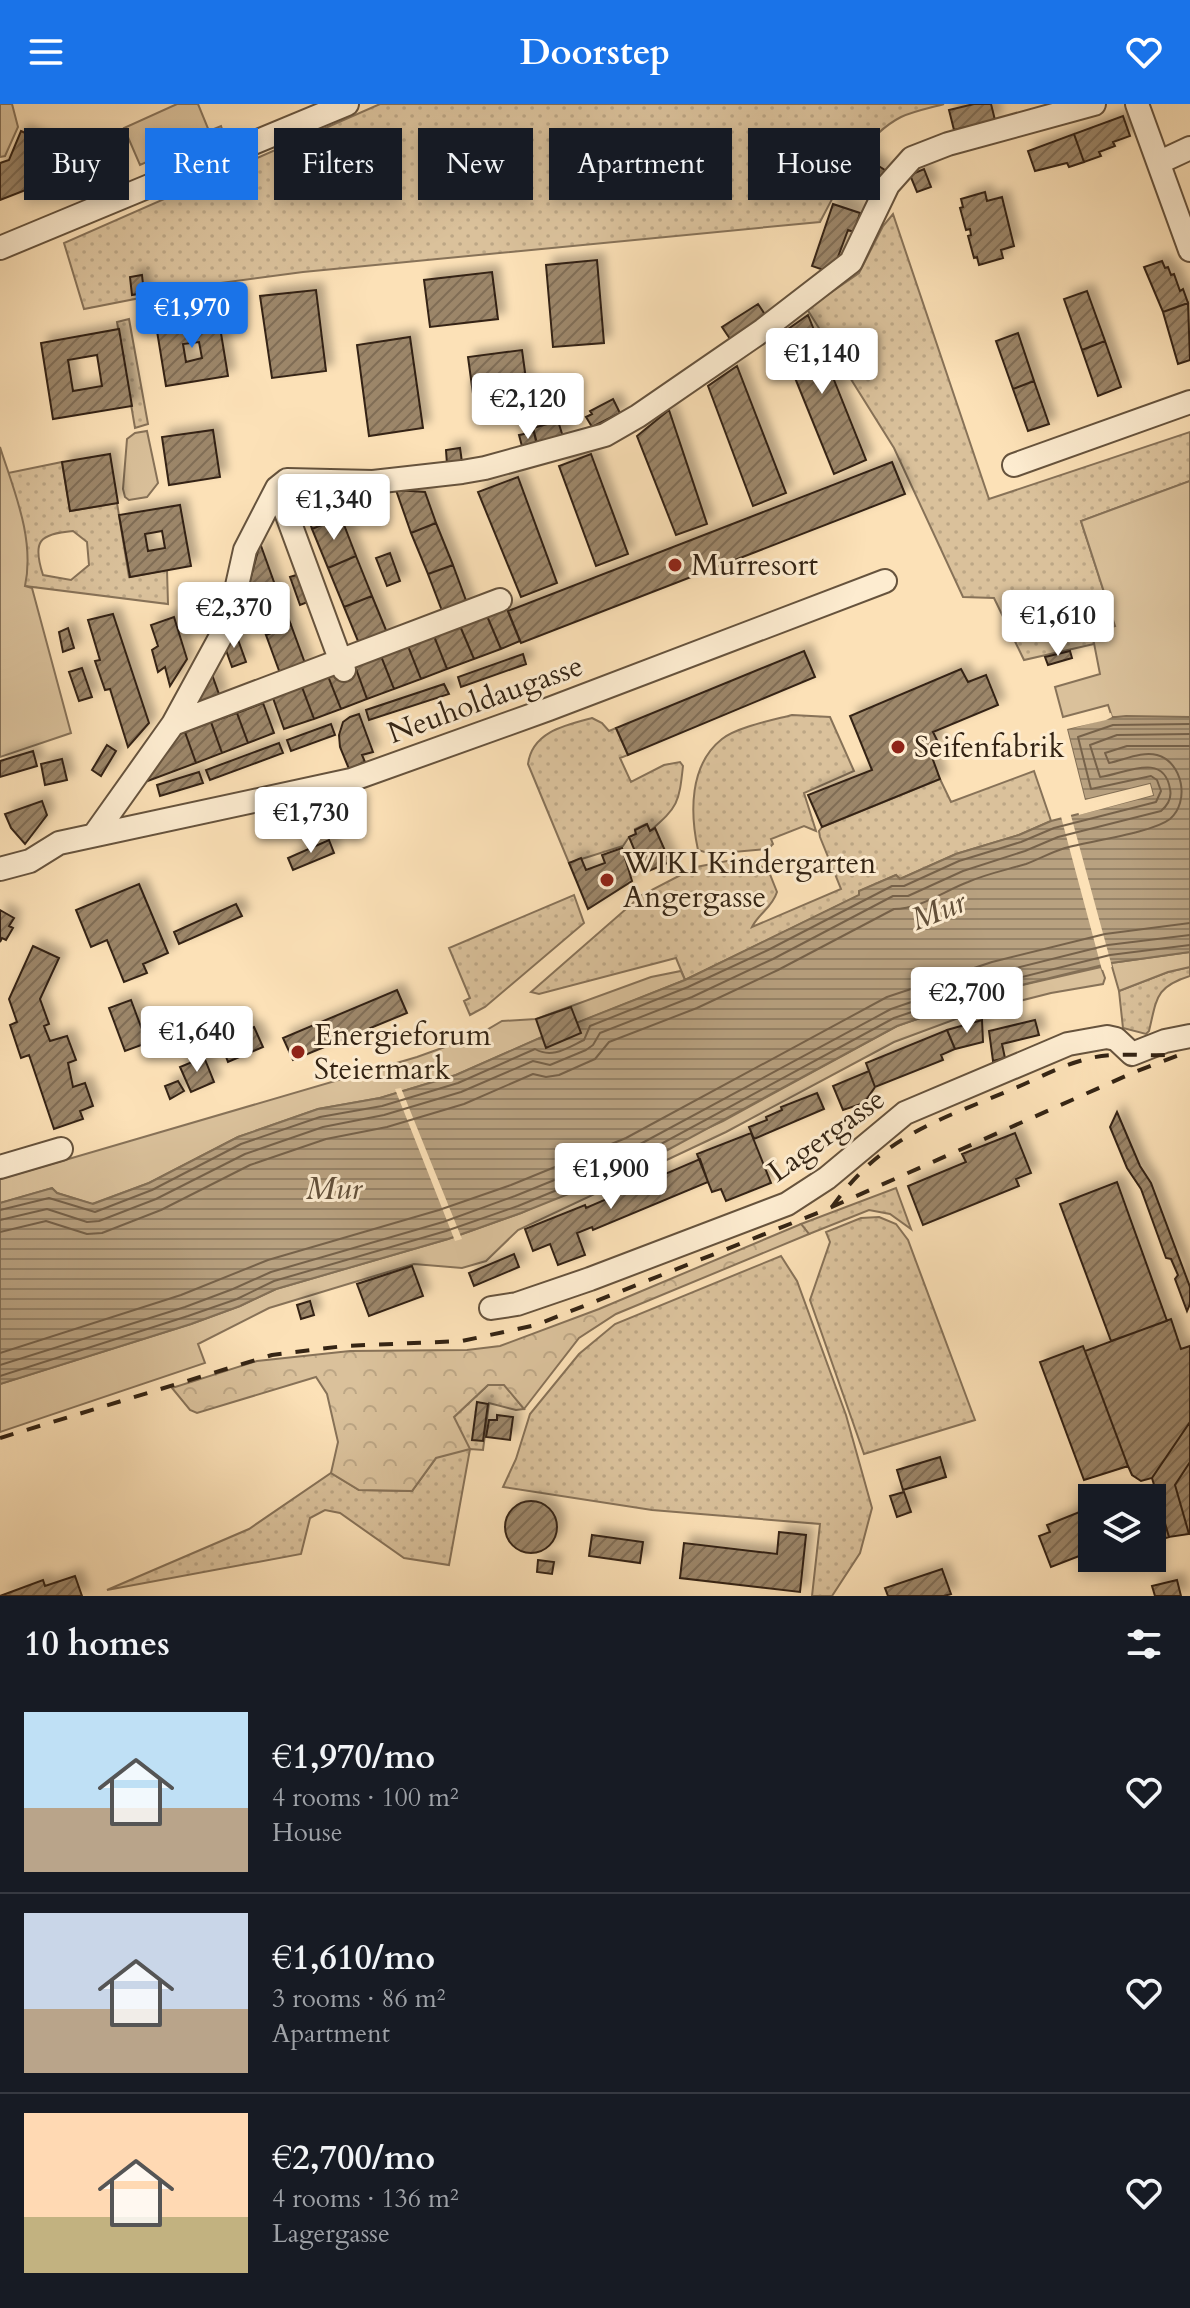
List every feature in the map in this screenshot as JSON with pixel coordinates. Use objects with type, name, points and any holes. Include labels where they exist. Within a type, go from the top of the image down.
[{"type":"street","points":[[0,248],[347,104]]},
{"type":"street","points":[[94,835],[173,724],[221,636],[232,608],[245,550],[277,488],[287,480],[373,482],[455,473],[485,468],[605,435],[746,342],[851,262],[888,185],[912,158],[948,144],[1094,104]]},
{"type":"street","points":[[1137,104],[1190,250]]},
{"type":"street","points":[[1160,162],[1190,148]]},
{"type":"street","points":[[1014,465],[1190,402]]},
{"type":"street","points":[[277,488],[342,666]]},
{"type":"street","name":"Neuholdaugasse","points":[[1,872],[30,861],[59,843],[351,780],[549,709],[885,581]]},
{"type":"street","points":[[173,724],[342,666],[500,600]]},
{"type":"street","name":"Lagergasse","points":[[491,1308],[517,1304],[590,1279],[787,1204],[827,1178],[905,1113],[1068,1044],[1107,1037],[1116,1039],[1132,1054],[1165,1041],[1190,1036]]},
{"type":"street","points":[[0,1167],[61,1149]]},
{"type":"green space","points":[[0,104],[12,104],[18,127],[5,156],[0,157]]},
{"type":"green space","points":[[177,104],[198,104],[208,128],[145,128],[145,163],[140,165],[129,140],[129,128],[124,128]]},
{"type":"green space","points":[[380,104],[944,104],[901,117],[880,132],[880,128],[748,128],[748,200],[832,200],[820,222],[303,272],[206,285],[84,309],[64,243],[162,200],[258,200],[258,158],[274,151],[274,200],[402,200],[402,128],[325,128]]},
{"type":"green space","points":[[893,214],[989,499],[1190,432],[1190,481],[1081,521],[1115,626],[1092,633],[1094,644],[1024,660],[994,598],[963,597],[894,448],[807,309],[859,273],[883,226]]},
{"type":"green space","points":[[129,319],[148,424],[135,428],[117,322]]},
{"type":"green space","points":[[147,431],[158,483],[147,497],[129,500],[123,489],[127,439],[135,433]]},
{"type":"green space","points":[[0,447],[25,533],[25,586],[32,588],[71,733],[0,757]]},
{"type":"green space","points":[[62,462],[70,511],[117,503],[129,577],[167,570],[168,604],[25,586],[8,473]],"holes":[[[73,531],[87,542],[89,565],[71,580],[43,575],[38,554],[41,541],[46,537]]]},
{"type":"green space","points":[[1190,481],[1190,717],[1112,717],[1108,705],[1063,717],[1055,687],[1100,674],[1092,633],[1115,626],[1081,521]]},
{"type":"green space","points":[[792,715],[830,717],[854,771],[804,793],[816,831],[804,826],[771,839],[773,844],[768,849],[711,854],[698,850],[693,805],[698,776],[711,750],[737,731]]},
{"type":"green space","points":[[592,718],[609,731],[616,728],[628,755],[620,758],[631,782],[664,765],[680,762],[683,766],[680,788],[672,810],[650,831],[646,824],[635,829],[636,834],[629,837],[623,846],[569,863],[528,764],[536,744],[543,737],[561,727]]},
{"type":"green space","points":[[1034,771],[1051,821],[1019,835],[956,854],[900,879],[896,875],[685,980],[676,958],[539,994],[531,992],[642,895],[696,867],[748,857],[769,872],[777,892],[752,927],[841,889],[820,837],[822,827],[940,779],[951,802]]},
{"type":"green space","points":[[574,895],[584,923],[485,1007],[470,1015],[464,1001],[470,998],[449,948]]},
{"type":"green space","points":[[1190,952],[1190,967],[1119,991],[1111,963]]},
{"type":"green space","points":[[1101,967],[1105,978],[1103,984],[1051,993],[972,1013],[894,1042],[726,1132],[518,1230],[486,1261],[462,1268],[414,1264],[269,1308],[198,1344],[205,1363],[0,1432],[0,1384],[191,1324],[276,1289],[448,1239],[521,1213],[723,1121],[897,1026],[1001,990]]},
{"type":"green space","points":[[1190,967],[1190,976],[1170,985],[1159,995],[1146,1034],[1123,1028],[1119,991]]},
{"type":"green space","points":[[681,971],[685,980],[456,1075],[380,1098],[318,1109],[238,1137],[149,1183],[92,1204],[57,1193],[52,1188],[0,1203],[0,1179],[417,1057],[478,1035],[502,1021],[536,1019],[651,977]]},
{"type":"green space","points":[[896,1188],[911,1229],[890,1214],[869,1210],[809,1234],[801,1224]]},
{"type":"green space","points":[[879,1217],[896,1224],[908,1240],[975,1420],[864,1454],[810,1300],[830,1242],[826,1232],[861,1218]]},
{"type":"green space","points":[[801,1224],[809,1234],[616,1314],[579,1338],[524,1409],[504,1385],[488,1385],[454,1417],[470,1449],[436,1458],[412,1491],[359,1490],[331,1473],[338,1442],[327,1394],[316,1377],[197,1413],[190,1410],[172,1388],[257,1361],[350,1351],[467,1350],[500,1346],[599,1309]]},
{"type":"green space","points":[[781,1256],[797,1281],[846,1415],[872,1508],[860,1553],[832,1596],[812,1596],[820,1524],[652,1510],[503,1487],[516,1459],[530,1414],[579,1354],[615,1324]]},
{"type":"green space","points":[[504,1384],[524,1409],[489,1403],[483,1450],[470,1449],[449,1565],[404,1558],[340,1513],[325,1510],[310,1518],[301,1554],[107,1590],[249,1529],[331,1473],[359,1490],[412,1491],[436,1458],[454,1417],[488,1385]]},
{"type":"water","name":"Mur","points":[[1126,716],[1190,717],[1190,952],[1111,963],[1001,990],[897,1026],[638,1166],[521,1213],[448,1239],[276,1289],[191,1324],[0,1384],[0,1203],[52,1188],[57,1193],[93,1204],[149,1183],[238,1137],[318,1109],[380,1098],[456,1075],[542,1037],[546,1047],[576,1023],[685,980],[896,875],[900,879],[956,854],[1019,835],[1051,821],[1153,795],[1150,784],[1085,800],[1067,729]]},
{"type":"pier","points":[[1111,713],[1112,717],[1106,720],[1067,729],[1085,800],[1150,784],[1153,795],[1079,815],[1078,811],[1148,792],[1147,788],[1086,804],[1082,802],[1063,727]]},
{"type":"pier","points":[[1070,812],[1112,967],[1102,970],[1060,813]]},
{"type":"pier","points":[[401,1088],[462,1239],[455,1241],[395,1089]]},
{"type":"building","points":[[974,104],[991,104],[995,120],[954,130],[949,110]]},
{"type":"building","points":[[1123,116],[1130,136],[1113,142],[1115,146],[1099,152],[1101,156],[1084,162],[1074,134]]},
{"type":"building","points":[[21,131],[24,132],[24,191],[0,200],[0,163],[9,160]]},
{"type":"building","points":[[1074,134],[1084,162],[1035,171],[1028,151]]},
{"type":"building","points":[[924,169],[931,187],[917,192],[910,175]]},
{"type":"building","points":[[985,192],[987,201],[1002,197],[1014,246],[1001,250],[1003,258],[979,265],[968,236],[971,235],[970,229],[966,230],[960,208],[963,207],[961,199]]},
{"type":"building","points":[[833,204],[860,213],[854,232],[848,230],[832,273],[812,266]]},
{"type":"building","points":[[597,260],[604,343],[553,347],[546,265]]},
{"type":"building","points":[[1162,261],[1171,275],[1174,274],[1188,303],[1163,312],[1144,267]]},
{"type":"building","points":[[492,272],[498,319],[430,327],[424,280]]},
{"type":"building","points":[[142,275],[144,293],[132,295],[130,277]]},
{"type":"building","points":[[316,290],[326,371],[272,378],[260,296]]},
{"type":"building","points":[[1087,291],[1105,341],[1082,350],[1064,299]]},
{"type":"building","points":[[1188,303],[1190,360],[1178,364],[1163,312]]},
{"type":"building","points":[[758,304],[768,319],[732,342],[722,327]]},
{"type":"building","points":[[218,315],[228,376],[166,386],[156,325]],"holes":[[[199,342],[202,358],[186,362],[183,344]]]},
{"type":"building","name":"Murresort","points":[[808,315],[866,460],[834,474],[778,336]]},
{"type":"building","points":[[119,329],[132,406],[53,419],[41,343]],"holes":[[[97,355],[102,386],[73,391],[68,360]]]},
{"type":"building","points":[[1018,333],[1034,381],[1013,389],[996,341]]},
{"type":"building","points":[[410,337],[423,428],[369,436],[357,345]]},
{"type":"building","points":[[1105,341],[1121,387],[1098,396],[1082,350]]},
{"type":"building","points":[[522,350],[530,409],[476,416],[468,357]]},
{"type":"building","name":"Murresort","points":[[737,366],[786,493],[753,506],[708,386]]},
{"type":"building","points":[[1034,381],[1049,424],[1028,431],[1013,389]]},
{"type":"building","points":[[613,399],[620,413],[592,427],[586,417],[592,414],[590,411]]},
{"type":"building","name":"Murresort","points":[[669,410],[707,524],[676,535],[637,436]]},
{"type":"building","points":[[558,421],[564,440],[538,447],[533,428]]},
{"type":"building","points":[[213,430],[220,477],[169,485],[162,437]]},
{"type":"building","points":[[534,432],[537,446],[523,450],[519,435]]},
{"type":"building","points":[[460,448],[462,462],[447,464],[446,450]]},
{"type":"building","points":[[110,454],[118,503],[70,511],[62,462]]},
{"type":"building","name":"Murresort","points":[[591,454],[628,554],[596,566],[559,466]]},
{"type":"building","name":"Murresort","points":[[892,462],[905,494],[521,643],[508,611]]},
{"type":"building","points":[[518,477],[557,583],[521,597],[478,492]]},
{"type":"building","points":[[298,488],[331,490],[341,517],[312,529]]},
{"type":"building","points":[[396,490],[425,492],[436,523],[411,533]]},
{"type":"building","points":[[180,505],[191,566],[130,577],[119,515]],"holes":[[[162,531],[165,548],[148,551],[145,534]]]},
{"type":"building","points":[[341,517],[356,556],[328,568],[312,529]]},
{"type":"building","points":[[436,523],[453,565],[428,574],[411,533]]},
{"type":"building","points":[[260,543],[275,585],[250,594],[248,588]]},
{"type":"building","points":[[390,553],[400,581],[387,586],[376,558]]},
{"type":"building","points":[[356,556],[372,596],[344,607],[328,568]]},
{"type":"building","points":[[453,565],[468,606],[444,616],[428,574]]},
{"type":"building","points":[[303,573],[313,600],[300,605],[290,577]]},
{"type":"building","points":[[275,585],[291,625],[266,635],[250,594]]},
{"type":"building","points":[[372,596],[388,635],[360,646],[344,607]]},
{"type":"building","points":[[507,609],[520,641],[501,649],[487,616]]},
{"type":"building","points":[[113,614],[149,723],[128,747],[110,689],[105,690],[95,661],[100,660],[88,620]]},
{"type":"building","points":[[487,616],[501,649],[474,659],[460,626]]},
{"type":"building","points":[[174,617],[187,659],[170,686],[165,667],[158,672],[152,650],[158,646],[151,625]]},
{"type":"building","points":[[291,625],[306,666],[281,676],[266,635]]},
{"type":"building","points":[[460,626],[474,659],[447,669],[434,636]]},
{"type":"building","points":[[68,628],[74,648],[63,652],[59,632]]},
{"type":"building","points":[[236,634],[246,662],[232,667],[222,639]]},
{"type":"building","points":[[434,636],[447,669],[421,679],[408,646]]},
{"type":"building","points":[[408,646],[421,679],[394,689],[381,656]]},
{"type":"building","points":[[804,651],[815,677],[628,755],[616,728]]},
{"type":"building","points":[[1070,651],[1072,658],[1048,665],[1045,657]]},
{"type":"building","points":[[523,654],[526,664],[461,687],[458,677]]},
{"type":"building","points":[[381,656],[394,689],[367,699],[355,666]]},
{"type":"building","points":[[355,666],[367,699],[341,709],[328,676]]},
{"type":"building","points":[[82,668],[92,697],[79,701],[69,672]]},
{"type":"building","points":[[210,669],[220,697],[191,708]]},
{"type":"building","name":"Seifenfabrik","points":[[961,669],[968,682],[986,675],[998,705],[933,732],[939,744],[929,749],[940,779],[822,827],[808,795],[872,770],[850,716]]},
{"type":"building","points":[[328,676],[341,709],[314,719],[302,687]]},
{"type":"building","points":[[444,684],[449,694],[369,720],[366,710]]},
{"type":"building","points":[[302,687],[314,719],[284,729],[273,698]]},
{"type":"building","points":[[263,703],[274,733],[248,743],[237,713]]},
{"type":"building","points":[[237,713],[248,743],[222,753],[211,722]]},
{"type":"building","points":[[359,714],[373,752],[362,755],[365,762],[349,769],[340,747],[339,735],[343,722]]},
{"type":"building","points":[[211,722],[222,753],[196,763],[185,732]]},
{"type":"building","points":[[331,724],[335,735],[291,751],[287,740]]},
{"type":"building","points":[[185,732],[196,763],[145,782],[176,735]]},
{"type":"building","points":[[279,743],[283,753],[210,780],[206,770]]},
{"type":"building","points":[[107,745],[116,751],[101,776],[92,770]]},
{"type":"building","points":[[33,751],[37,766],[0,777],[0,761]]},
{"type":"building","points":[[62,759],[67,780],[45,785],[41,764]]},
{"type":"building","points":[[199,772],[203,783],[160,796],[157,785]]},
{"type":"building","points":[[42,801],[47,815],[25,844],[11,828],[5,814]]},
{"type":"building","points":[[647,824],[650,831],[655,828],[670,862],[644,873],[629,837]]},
{"type":"building","points":[[329,840],[334,853],[293,870],[288,858]]},
{"type":"building","name":"WIKI Kindergarten Angergasse","points":[[622,848],[632,881],[588,909],[569,863],[581,858],[586,870],[605,863],[602,855]]},
{"type":"building","points":[[139,884],[168,953],[143,964],[147,973],[124,982],[107,940],[91,947],[76,910]]},
{"type":"building","points":[[236,904],[242,916],[179,944],[174,932]]},
{"type":"building","points":[[0,910],[14,918],[9,926],[13,928],[6,940],[2,938],[0,942]]},
{"type":"building","points":[[33,946],[59,958],[40,999],[49,1024],[44,1026],[50,1041],[67,1036],[76,1060],[68,1063],[73,1087],[85,1083],[93,1106],[80,1111],[83,1119],[54,1129],[29,1055],[21,1058],[10,1025],[17,1022],[9,999]]},
{"type":"building","points":[[397,990],[407,1013],[293,1060],[283,1038]]},
{"type":"building","points":[[131,1000],[147,1043],[125,1051],[109,1008]]},
{"type":"building","points":[[571,1007],[581,1033],[546,1048],[536,1019]]},
{"type":"building","points":[[982,1020],[983,1042],[955,1049],[947,1030]]},
{"type":"building","points":[[1035,1020],[1039,1035],[1002,1044],[1005,1058],[993,1061],[989,1031]]},
{"type":"building","points":[[254,1027],[263,1047],[228,1062],[220,1041]]},
{"type":"building","points":[[947,1030],[955,1049],[941,1055],[943,1060],[875,1087],[866,1063]]},
{"type":"building","points":[[204,1057],[214,1082],[191,1092],[180,1067]]},
{"type":"building","points":[[869,1071],[875,1087],[864,1103],[843,1110],[833,1086]]},
{"type":"building","points":[[178,1081],[184,1091],[170,1099],[165,1086]]},
{"type":"building","points":[[817,1093],[824,1109],[754,1139],[749,1127],[767,1120],[766,1117],[782,1110],[781,1107]]},
{"type":"building","points":[[1117,1112],[1140,1166],[1151,1183],[1190,1287],[1187,1311],[1175,1279],[1178,1275],[1171,1259],[1166,1258],[1141,1189],[1127,1168],[1110,1127]]},
{"type":"building","points":[[751,1133],[771,1183],[726,1201],[721,1189],[712,1192],[697,1154]]},
{"type":"building","points":[[1015,1133],[1031,1173],[1016,1179],[1019,1186],[923,1225],[908,1186],[966,1162],[962,1154]]},
{"type":"building","points":[[700,1159],[708,1182],[593,1230],[592,1227],[577,1233],[585,1255],[558,1265],[550,1244],[533,1251],[525,1229],[585,1205],[586,1208]]},
{"type":"building","points":[[1117,1182],[1167,1321],[1111,1341],[1060,1204]]},
{"type":"building","points":[[514,1254],[519,1267],[474,1286],[469,1273]]},
{"type":"building","points":[[412,1266],[423,1296],[369,1316],[357,1284]]},
{"type":"building","points":[[310,1301],[314,1315],[301,1319],[297,1305]]},
{"type":"building","points":[[1171,1319],[1181,1349],[1190,1346],[1190,1422],[1152,1478],[1141,1481],[1132,1475],[1128,1466],[1085,1351]]},
{"type":"building","points":[[1083,1346],[1128,1466],[1084,1480],[1040,1362]]},
{"type":"building","points":[[477,1402],[488,1404],[483,1441],[472,1440]]},
{"type":"building","points":[[497,1415],[513,1417],[510,1440],[486,1437],[489,1420],[497,1420]]},
{"type":"building","points":[[1190,1422],[1190,1462],[1175,1485],[1189,1534],[1169,1537],[1166,1527],[1166,1484],[1154,1484],[1152,1478]]},
{"type":"building","points":[[940,1457],[946,1477],[903,1490],[897,1470]]},
{"type":"building","points":[[1190,1462],[1190,1534],[1189,1534],[1175,1485]]},
{"type":"building","points":[[904,1492],[911,1512],[897,1517],[890,1496]]},
{"type":"building","points":[[531,1501],[549,1509],[557,1527],[549,1545],[531,1553],[513,1545],[505,1527],[513,1509]]},
{"type":"building","points":[[1078,1513],[1078,1556],[1051,1567],[1039,1536],[1050,1532],[1047,1525]]},
{"type":"building","points":[[779,1532],[806,1535],[800,1592],[680,1578],[684,1543],[777,1554]]},
{"type":"building","points":[[592,1535],[643,1542],[640,1563],[589,1556]]},
{"type":"building","points":[[538,1560],[554,1562],[552,1574],[537,1572]]},
{"type":"building","points":[[942,1569],[951,1594],[888,1596],[885,1588]]},
{"type":"building","points":[[75,1576],[82,1596],[0,1596],[43,1580],[45,1586]]},
{"type":"building","points":[[1177,1580],[1181,1596],[1155,1596],[1152,1586]]},
{"type":"railway","points":[[0,1438],[272,1355],[344,1346],[462,1341],[536,1325],[825,1210],[1137,1071],[1190,1051]]},
{"type":"railway","points":[[832,1207],[871,1163],[913,1133],[936,1122],[1078,1062],[1106,1056],[1166,1055]]},
{"type":"place","name":"Murresort","points":[[675,565]]},
{"type":"place","name":"Seifenfabrik","points":[[898,747]]},
{"type":"place","name":"WIKI Kindergarten Angergasse","points":[[607,880]]},
{"type":"place","name":"Energieforum Steiermark","points":[[298,1052]]}]
